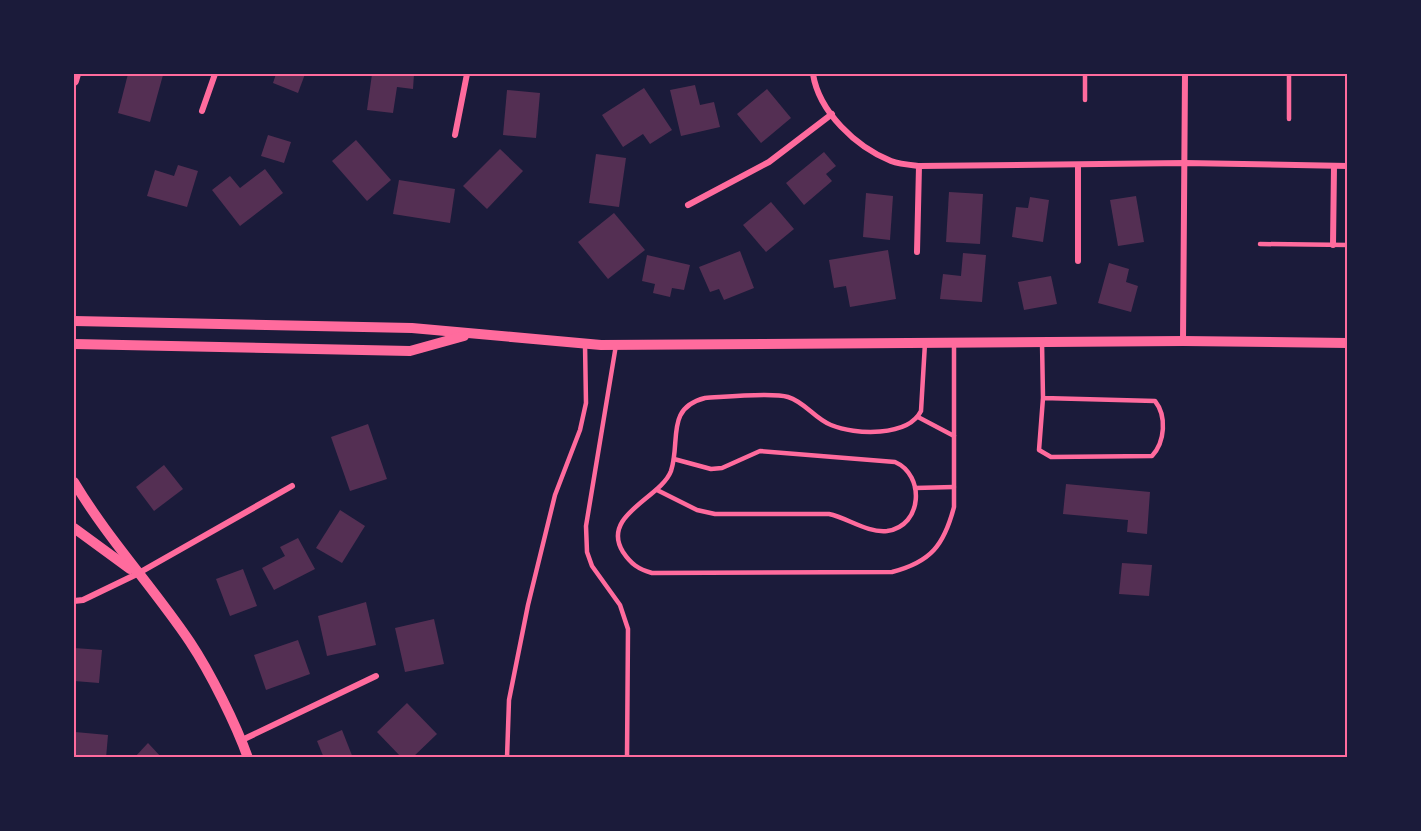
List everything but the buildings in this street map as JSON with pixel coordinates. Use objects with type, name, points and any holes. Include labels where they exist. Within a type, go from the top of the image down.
[{"type":"street","points":[[74,81],[76,74]]},
{"type":"street","points":[[202,111],[215,74]]},
{"type":"street","points":[[455,135],[467,74]]},
{"type":"street","points":[[813,74],[832,114],[850,136],[892,162],[919,166],[1185,163],[1347,166]]},
{"type":"street","points":[[1183,340],[1185,74]]},
{"type":"street","points":[[688,205],[769,162],[832,114]]},
{"type":"street","points":[[1078,165],[1078,261]]},
{"type":"street","points":[[1333,245],[1334,165]]},
{"type":"street","points":[[917,252],[919,166]]},
{"type":"street","points":[[74,321],[412,328],[616,345],[1183,340],[1347,343]]},
{"type":"street","points":[[74,344],[410,351],[472,334]]},
{"type":"street","points":[[74,482],[137,574],[191,643],[242,740],[248,758]]},
{"type":"street","points":[[74,601],[83,600],[137,574],[292,486]]},
{"type":"street","points":[[74,528],[137,574]]},
{"type":"street","points":[[242,740],[376,676]]},
{"type":"lane","points":[[1085,74],[1085,100]]},
{"type":"lane","points":[[1289,74],[1289,119]]},
{"type":"lane","points":[[1260,244],[1347,245]]},
{"type":"lane","points":[[925,343],[921,411],[918,417],[888,431],[877,433],[831,425],[787,396],[705,398],[691,401],[682,410],[677,425],[674,459],[670,474],[657,490],[624,517],[619,535],[620,548],[629,561],[639,569],[652,573],[892,572],[915,566],[939,547],[952,516],[954,342]]},
{"type":"lane","points":[[1042,342],[1043,398],[1039,450],[1051,457],[1152,456],[1163,440],[1160,408],[1155,401],[1043,398]]},
{"type":"lane","points":[[507,758],[508,700],[528,605],[555,495],[580,430],[586,403],[585,344]]},
{"type":"lane","points":[[616,345],[586,526],[587,552],[592,566],[620,605],[628,629],[627,758]]},
{"type":"lane","points":[[918,417],[954,436]]},
{"type":"lane","points":[[657,490],[697,510],[715,514],[829,514],[847,518],[880,531],[895,529],[911,516],[916,506],[915,488],[906,466],[895,462],[760,451],[722,468],[711,469],[674,459]]},
{"type":"lane","points":[[915,488],[954,487]]}]
